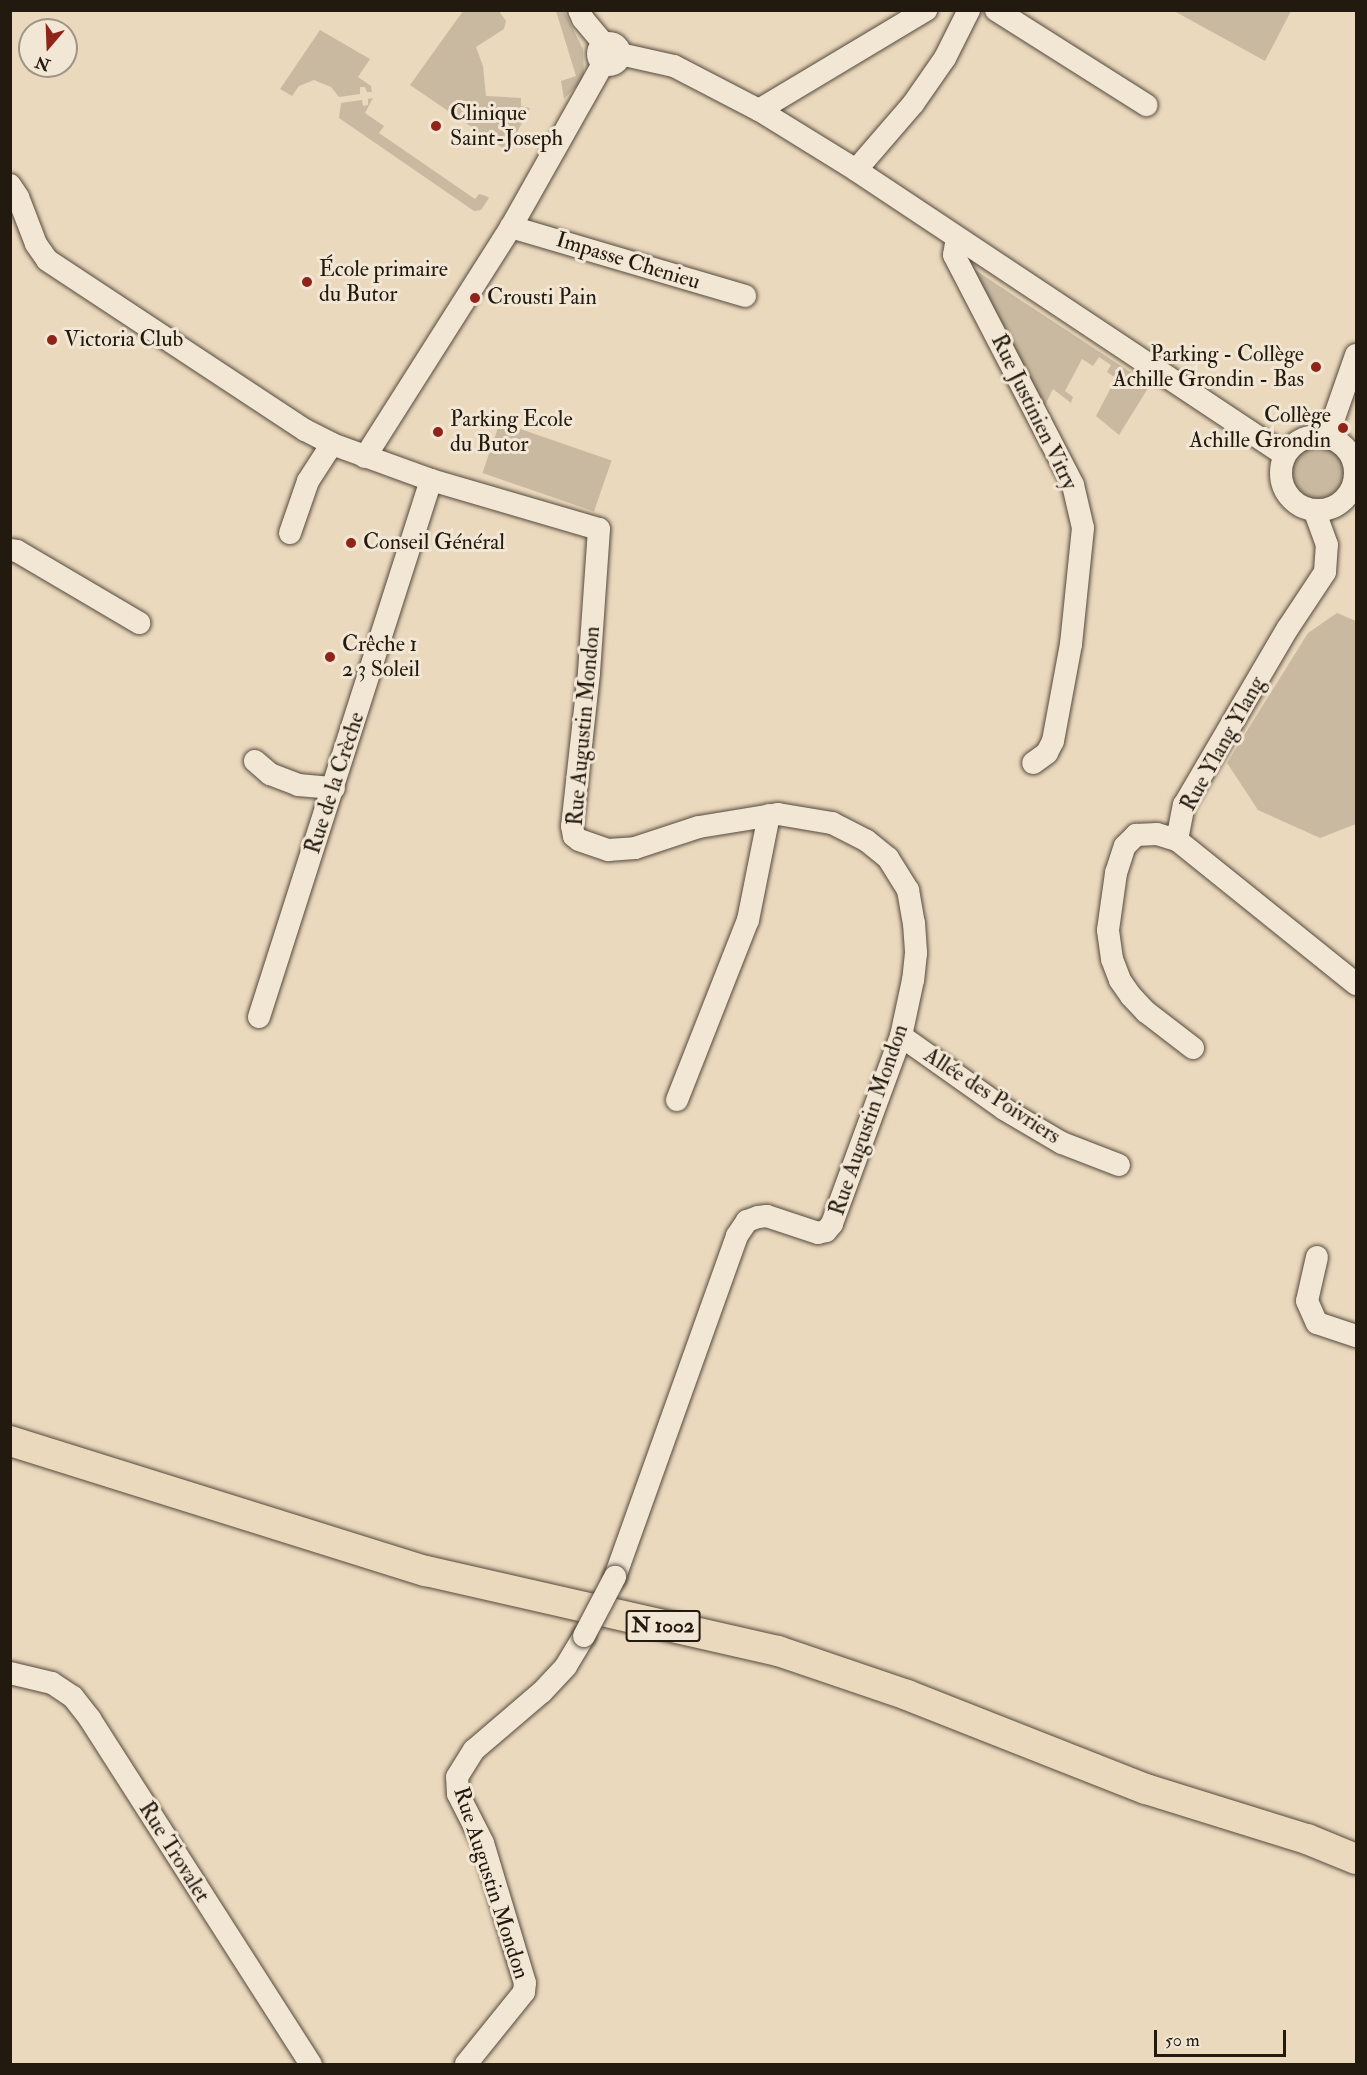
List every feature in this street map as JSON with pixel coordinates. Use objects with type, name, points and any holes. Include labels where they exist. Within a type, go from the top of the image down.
[{"type":"main road","name":"N 1002","points":[[10,1441],[426,1572],[778,1651],[907,1695],[1146,1789],[1307,1839],[1356,1859]]},
{"type":"main road","name":"N 1002","points":[[1307,1839],[1356,1840]]},
{"type":"street","points":[[579,10],[609,54],[647,58],[674,66],[759,110],[856,170],[1286,455]]},
{"type":"street","points":[[759,110],[926,10]]},
{"type":"street","points":[[856,170],[914,104],[945,58],[969,10]]},
{"type":"street","points":[[996,10],[1146,105]]},
{"type":"street","points":[[365,458],[511,227],[609,54]]},
{"type":"street","name":"Rue Augustin Mondon","points":[[10,185],[36,244],[47,260],[239,388],[332,444],[365,458],[431,480],[599,529],[588,673],[572,826],[574,836],[584,844],[596,848],[619,850],[650,845],[699,827],[769,814],[832,823],[867,841],[888,858],[908,890],[916,952],[913,980],[901,1036],[832,1224],[826,1231],[818,1233],[767,1216],[747,1221],[737,1236],[615,1577],[566,1666],[542,1692],[474,1750],[457,1776],[458,1794],[483,1843],[525,1983],[524,1992],[466,2064]]},
{"type":"street","name":"Impasse Chenieu","points":[[511,227],[745,296]]},
{"type":"street","name":"Rue Justinien Vitry","points":[[957,238],[954,255],[1073,485],[1083,528],[1071,644],[1053,741],[1047,753],[1033,763]]},
{"type":"street","points":[[1327,438],[1356,355]]},
{"type":"street","points":[[1327,438],[1338,443],[1353,462],[1353,493],[1337,504],[1314,510],[1292,500],[1281,479],[1286,455],[1293,446],[1303,439],[1327,438]]},
{"type":"street","points":[[290,532],[308,481],[332,444]]},
{"type":"street","name":"Rue de la Crèche","points":[[259,1017],[431,480]]},
{"type":"street","name":"Rue Ylang Ylang","points":[[1314,510],[1327,545],[1325,572],[1288,628],[1184,805],[1177,840],[1356,984]]},
{"type":"street","points":[[10,550],[17,550],[139,623]]},
{"type":"street","points":[[255,761],[270,774],[298,785],[334,788]]},
{"type":"street","points":[[677,1100],[748,920],[769,814]]},
{"type":"street","points":[[1177,840],[1146,834],[1136,835],[1125,846],[1116,873],[1108,930],[1112,959],[1120,980],[1131,996],[1146,1012],[1193,1048]]},
{"type":"street","name":"Allée des Poivriers","points":[[901,1036],[1004,1109],[1062,1143],[1119,1165]]},
{"type":"street","points":[[1317,1257],[1307,1300],[1317,1323],[1356,1336]]},
{"type":"street","name":"Rue Trovalet","points":[[10,1673],[51,1683],[73,1697],[90,1719],[311,2064]]},
{"type":"shaded area","points":[[463,11],[499,11],[506,21],[504,29],[476,47],[483,66],[486,96],[521,98],[521,106],[530,108],[507,151],[410,85]]},
{"type":"shaded area","points":[[556,11],[564,11],[583,49],[584,78],[564,99],[561,81],[576,76]]},
{"type":"shaded area","points":[[1174,11],[1291,11],[1265,61]]},
{"type":"shaded area","points":[[320,30],[370,59],[358,77],[371,86],[372,92],[367,92],[365,87],[360,87],[360,94],[339,97],[331,87],[314,80],[299,86],[292,96],[280,89]]},
{"type":"shaded area","points":[[373,98],[365,113],[384,126],[379,133],[475,199],[479,194],[489,198],[481,210],[474,211],[339,118],[341,103],[362,100],[363,106],[368,105],[368,99]]},
{"type":"shaded area","points":[[969,266],[1150,385],[1119,435],[1096,416],[1116,378],[1107,372],[1111,365],[1099,357],[1093,366],[1082,359],[1065,391],[1073,397],[1071,403],[1053,389],[1045,405]]},
{"type":"shaded area","points":[[500,422],[612,460],[594,511],[482,473]]},
{"type":"shaded area","points":[[1318,436],[1332,439],[1344,447],[1352,459],[1355,473],[1352,487],[1344,499],[1332,507],[1318,510],[1304,507],[1292,499],[1284,487],[1281,473],[1284,459],[1292,447],[1304,439]]},
{"type":"shaded area","points":[[1337,613],[1356,621],[1356,824],[1320,838],[1258,810],[1227,763],[1308,633]]},
{"type":"place","name":"Clinique Saint-Joseph","points":[[436,126]]},
{"type":"place","name":"École primaire du Butor","points":[[307,282]]},
{"type":"place","name":"Crousti Pain","points":[[475,298]]},
{"type":"place","name":"Victoria Club","points":[[52,340]]},
{"type":"place","name":"Parking - Collège Achille Grondin - Bas","points":[[1316,367]]},
{"type":"place","name":"Collège Achille Grondin","points":[[1343,428]]},
{"type":"place","name":"Parking Ecole du Butor","points":[[438,432]]},
{"type":"place","name":"Conseil Général","points":[[351,543]]},
{"type":"place","name":"Crêche 1 2 3 Soleil","points":[[330,657]]}]
